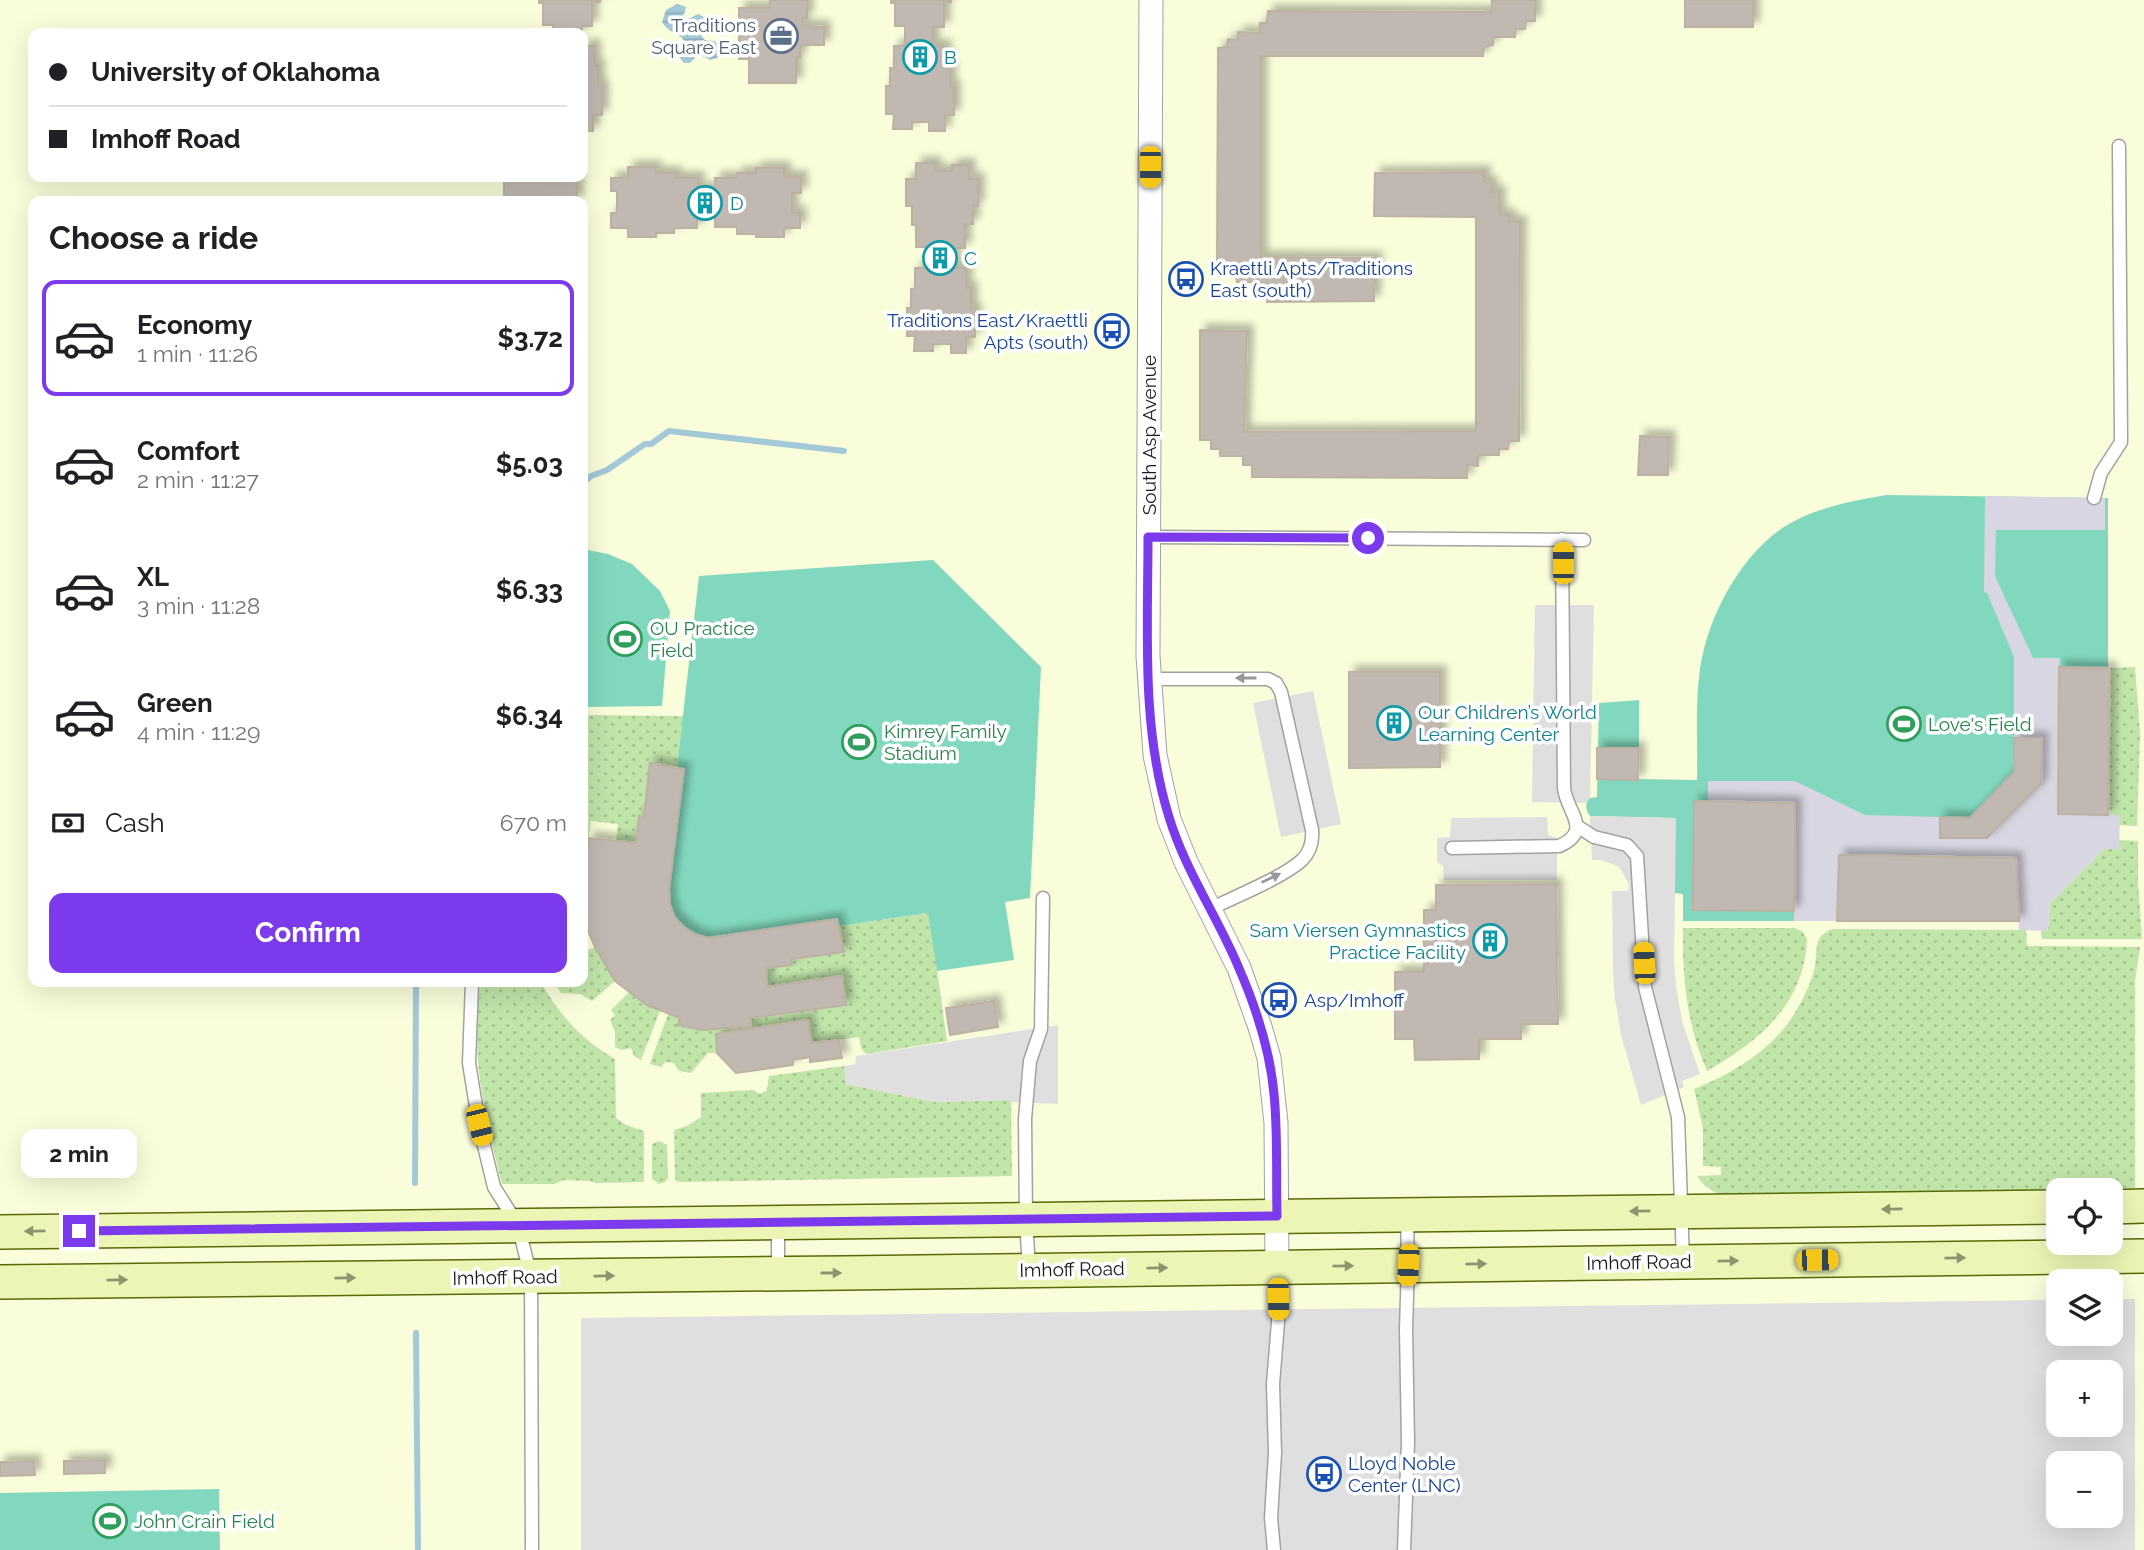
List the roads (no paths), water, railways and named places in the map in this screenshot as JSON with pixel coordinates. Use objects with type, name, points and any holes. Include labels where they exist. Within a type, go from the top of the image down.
[{"type":"main road","points":[[2123,1206],[2144,1206]]},
{"type":"main road","points":[[0,1232],[2046,1207]]},
{"type":"main road","name":"Imhoff Road","points":[[0,1282],[2144,1256]]},
{"type":"street","name":"South Asp Avenue","points":[[1151,0],[1148,537],[1149,679],[1155,755],[1169,819],[1186,862],[1239,968],[1269,1058],[1276,1124],[1277,1267]]},
{"type":"lane","points":[[2094,498],[2101,473],[2121,442],[2119,146]]},
{"type":"lane","points":[[1148,537],[1584,540]]},
{"type":"lane","points":[[1452,848],[1559,846],[1575,832],[1577,825],[1574,813],[1566,803],[1564,788],[1562,539]]},
{"type":"lane","points":[[1149,679],[1268,679],[1276,683],[1281,692],[1312,830],[1310,849],[1303,859],[1288,870],[1210,909]]},
{"type":"lane","points":[[1577,825],[1594,836],[1627,845],[1637,856],[1645,986],[1678,1117],[1683,1262]]},
{"type":"lane","points":[[1029,1270],[1025,1119],[1030,1061],[1041,1029],[1043,898]]},
{"type":"lane","points":[[472,987],[469,1063],[479,1125],[494,1188],[518,1225],[531,1277],[532,1550]]},
{"type":"lane","points":[[1404,1550],[1408,1442],[1407,1215]]},
{"type":"lane","points":[[778,1222],[778,1273]]},
{"type":"lane","points":[[1274,1550],[1271,1518],[1275,1453],[1273,1384],[1278,1322],[1277,1267]]},
{"type":"water","points":[[677,4],[686,7],[683,15],[686,20],[698,14],[704,17],[706,23],[702,35],[705,40],[719,45],[720,53],[717,58],[710,60],[699,54],[690,63],[684,63],[679,57],[684,47],[683,39],[662,22],[666,10]]},
{"type":"waterway","points":[[588,479],[607,470],[669,431],[844,451]]},
{"type":"waterway","points":[[415,1183],[416,987]]},
{"type":"waterway","points":[[416,1333],[418,1550]]},
{"type":"place","name":"Traditions Square East","points":[[781,36]]},
{"type":"place","name":"B","points":[[920,57]]},
{"type":"place","name":"D","points":[[705,203]]},
{"type":"place","name":"C","points":[[940,258]]},
{"type":"place","name":"Kraettli Apts/Traditions East (south)","points":[[1186,279]]},
{"type":"place","name":"Traditions East/Kraettli Apts (south)","points":[[1112,331]]},
{"type":"place","name":"OU Practice Field","points":[[625,639]]},
{"type":"place","name":"Our Children’s World Learning Center","points":[[1394,723]]},
{"type":"place","name":"Love's Field","points":[[1904,724]]},
{"type":"place","name":"Kimrey Family Stadium","points":[[859,742]]},
{"type":"place","name":"Sam Viersen Gymnastics Practice Facility","points":[[1490,941]]},
{"type":"place","name":"Asp/Imhoff","points":[[1279,1000]]},
{"type":"place","name":"Lloyd Noble Center (LNC)","points":[[1324,1474]]},
{"type":"place","name":"John Crain Field","points":[[110,1521]]}]
